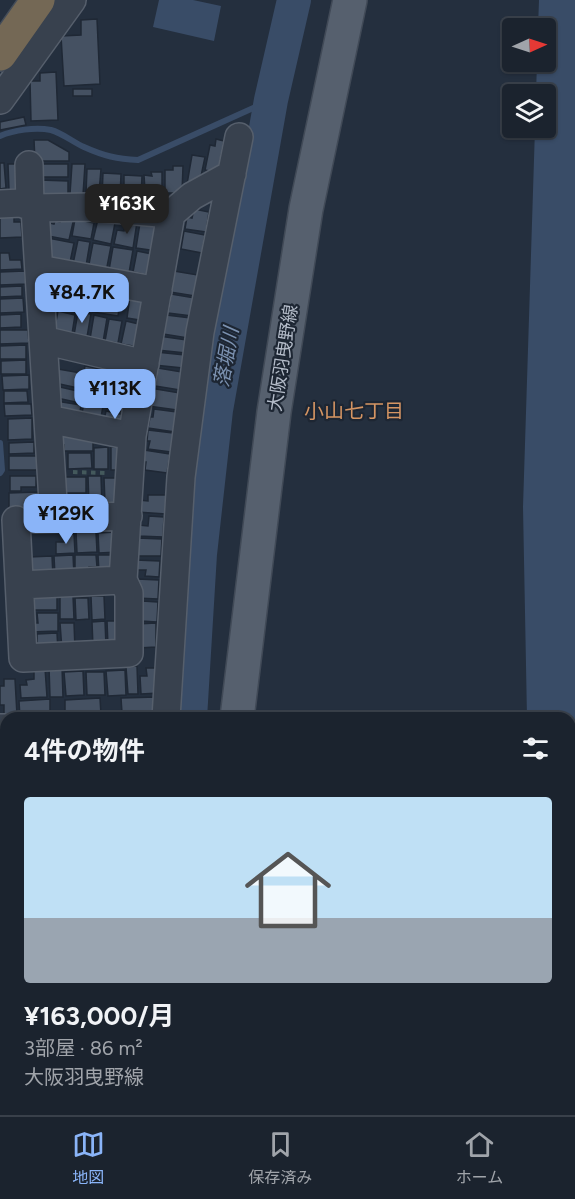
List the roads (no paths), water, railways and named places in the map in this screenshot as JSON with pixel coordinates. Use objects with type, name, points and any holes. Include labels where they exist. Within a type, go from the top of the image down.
[{"type":"highway","points":[[0,54],[38,0]]},
{"type":"main road","name":"大阪羽曳野線","points":[[238,712],[274,412],[290,309],[306,209],[350,0]]},
{"type":"street","points":[[0,100],[72,0]]},
{"type":"street","points":[[166,712],[181,477],[200,332],[239,137]]},
{"type":"street","points":[[29,165],[39,268],[54,518]]},
{"type":"street","points":[[128,516],[8,520],[20,585],[23,658],[129,653],[129,593],[123,580],[128,516],[132,436],[171,214],[192,196],[232,174]]},
{"type":"street","points":[[0,204],[21,203],[32,207],[89,207],[171,214]]},
{"type":"street","points":[[39,268],[158,291]]},
{"type":"street","points":[[43,340],[145,364]]},
{"type":"street","points":[[48,419],[132,436]]},
{"type":"street","points":[[20,585],[123,580]]},
{"type":"water","points":[[159,0],[193,0],[221,6],[214,41],[153,27]]},
{"type":"water","points":[[539,0],[575,0],[575,712],[527,712],[523,507],[535,138],[556,138],[556,84],[536,84],[537,72],[556,72],[556,18],[538,18]]},
{"type":"waterway","name":"落堀川","points":[[190,712],[200,554],[216,410],[271,100],[294,0]]},
{"type":"waterway","points":[[0,136],[25,130],[51,130],[98,153],[138,160],[271,100]]},
{"type":"waterway","points":[[0,443],[2,470],[0,473]]},
{"type":"district","name":"小山七丁目","points":[[354,411]]}]
